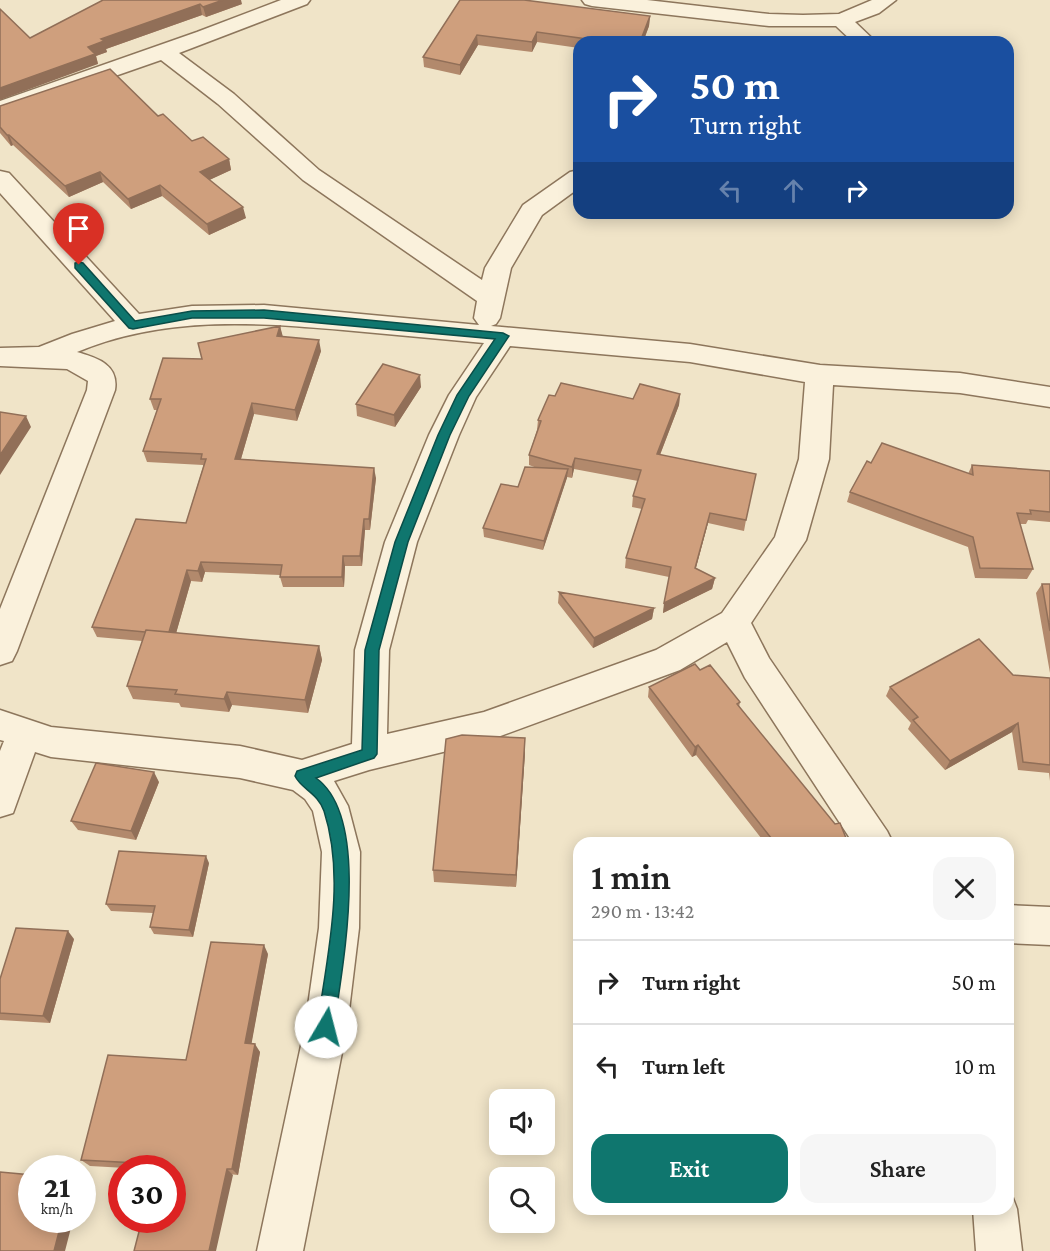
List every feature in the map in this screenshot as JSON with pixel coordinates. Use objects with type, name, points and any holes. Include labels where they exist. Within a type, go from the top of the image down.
[{"type":"street","points":[[0,109],[164,52],[300,0]]},
{"type":"street","points":[[592,0],[770,20],[841,20],[872,9],[886,0]]},
{"type":"street","points":[[841,20],[858,36]]},
{"type":"street","points":[[164,52],[226,99],[311,175],[491,298]]},
{"type":"street","points":[[0,178],[133,325]]},
{"type":"street","points":[[369,754],[372,650],[401,542],[444,435],[493,336],[491,298],[498,268],[532,210],[573,181]]},
{"type":"street","points":[[39,358],[82,340],[133,325],[192,315],[264,314],[690,353],[820,375],[960,383],[1050,397]]},
{"type":"street","points":[[0,357],[74,359],[94,368],[103,378],[101,390],[0,651]]},
{"type":"street","points":[[302,776],[369,754],[484,727],[668,660],[734,622],[790,540],[814,459],[820,375]]},
{"type":"street","points":[[734,622],[757,668],[870,837]]},
{"type":"street","points":[[0,801],[12,730],[51,742],[240,762],[302,776],[318,788],[330,806],[341,852],[339,928],[326,1027],[280,1251]]},
{"type":"street","points":[[1014,924],[1050,926]]},
{"type":"street","points":[[996,1215],[999,1251]]},
{"type":"building","points":[[103,0],[223,0],[203,7],[200,4],[101,39],[104,41],[88,47],[95,54],[0,88],[0,9],[30,38]]},
{"type":"building","points":[[460,0],[524,0],[650,16],[642,36],[573,37],[537,32],[532,42],[477,35],[460,65],[423,57]]},
{"type":"building","points":[[110,69],[158,116],[163,114],[192,141],[203,137],[229,159],[200,172],[243,207],[207,224],[160,185],[128,199],[100,172],[65,186],[0,127],[0,106]]},
{"type":"building","points":[[280,326],[277,336],[319,340],[295,410],[252,403],[235,459],[374,468],[369,519],[364,519],[360,556],[343,556],[342,577],[280,577],[282,565],[201,562],[198,571],[187,570],[169,632],[92,627],[136,519],[186,523],[206,459],[201,459],[202,454],[143,451],[161,399],[150,399],[163,358],[202,359],[198,343]]},
{"type":"building","points":[[383,364],[420,375],[394,415],[356,404]]},
{"type":"building","points":[[561,383],[633,399],[640,384],[680,394],[657,454],[756,474],[746,520],[710,513],[695,568],[715,578],[664,603],[671,567],[626,558],[645,499],[633,496],[641,470],[575,458],[572,467],[529,455],[541,421],[538,420],[549,395],[555,396]]},
{"type":"building","points":[[0,412],[26,416],[0,455]]},
{"type":"building","points":[[882,443],[973,475],[972,465],[1050,471],[1050,512],[1030,510],[1031,514],[1017,513],[1033,569],[980,568],[973,537],[850,492],[867,461],[871,463]]},
{"type":"building","points":[[525,467],[568,469],[544,541],[483,528],[501,484],[518,487]]},
{"type":"building","points":[[1042,584],[1050,584],[1050,631]]},
{"type":"building","points":[[559,592],[654,608],[594,638]]},
{"type":"building","points":[[146,630],[319,646],[305,700],[227,692],[224,699],[175,694],[177,690],[127,686]]},
{"type":"building","points":[[979,639],[1013,675],[1050,678],[1050,765],[1023,762],[1018,723],[950,761],[913,720],[918,717],[890,687]]},
{"type":"building","points":[[695,664],[700,670],[710,665],[740,702],[737,704],[835,824],[840,823],[846,837],[770,837],[698,745],[695,747],[649,687]]},
{"type":"building","points":[[462,735],[525,738],[516,875],[433,870],[446,739]]},
{"type":"building","points":[[96,763],[154,772],[131,831],[71,821]]},
{"type":"building","points":[[119,851],[206,856],[189,930],[150,927],[155,906],[106,904]]},
{"type":"building","points":[[16,928],[68,931],[43,1016],[0,1013],[0,979]]},
{"type":"building","points":[[211,942],[264,945],[245,1043],[255,1044],[232,1169],[227,1169],[209,1251],[134,1251],[139,1233],[186,1233],[186,1155],[108,1155],[108,1161],[96,1161],[96,1155],[82,1155],[108,1055],[186,1060]]},
{"type":"building","points":[[0,1172],[18,1174],[18,1233],[59,1233],[54,1251],[0,1251]]},
{"type":"route","points":[[79,265],[133,325],[192,315],[264,314],[384,327],[503,336],[463,395],[444,435],[401,542],[372,650],[369,754],[302,776],[318,788],[330,806],[341,852],[339,928],[326,1027]]}]
